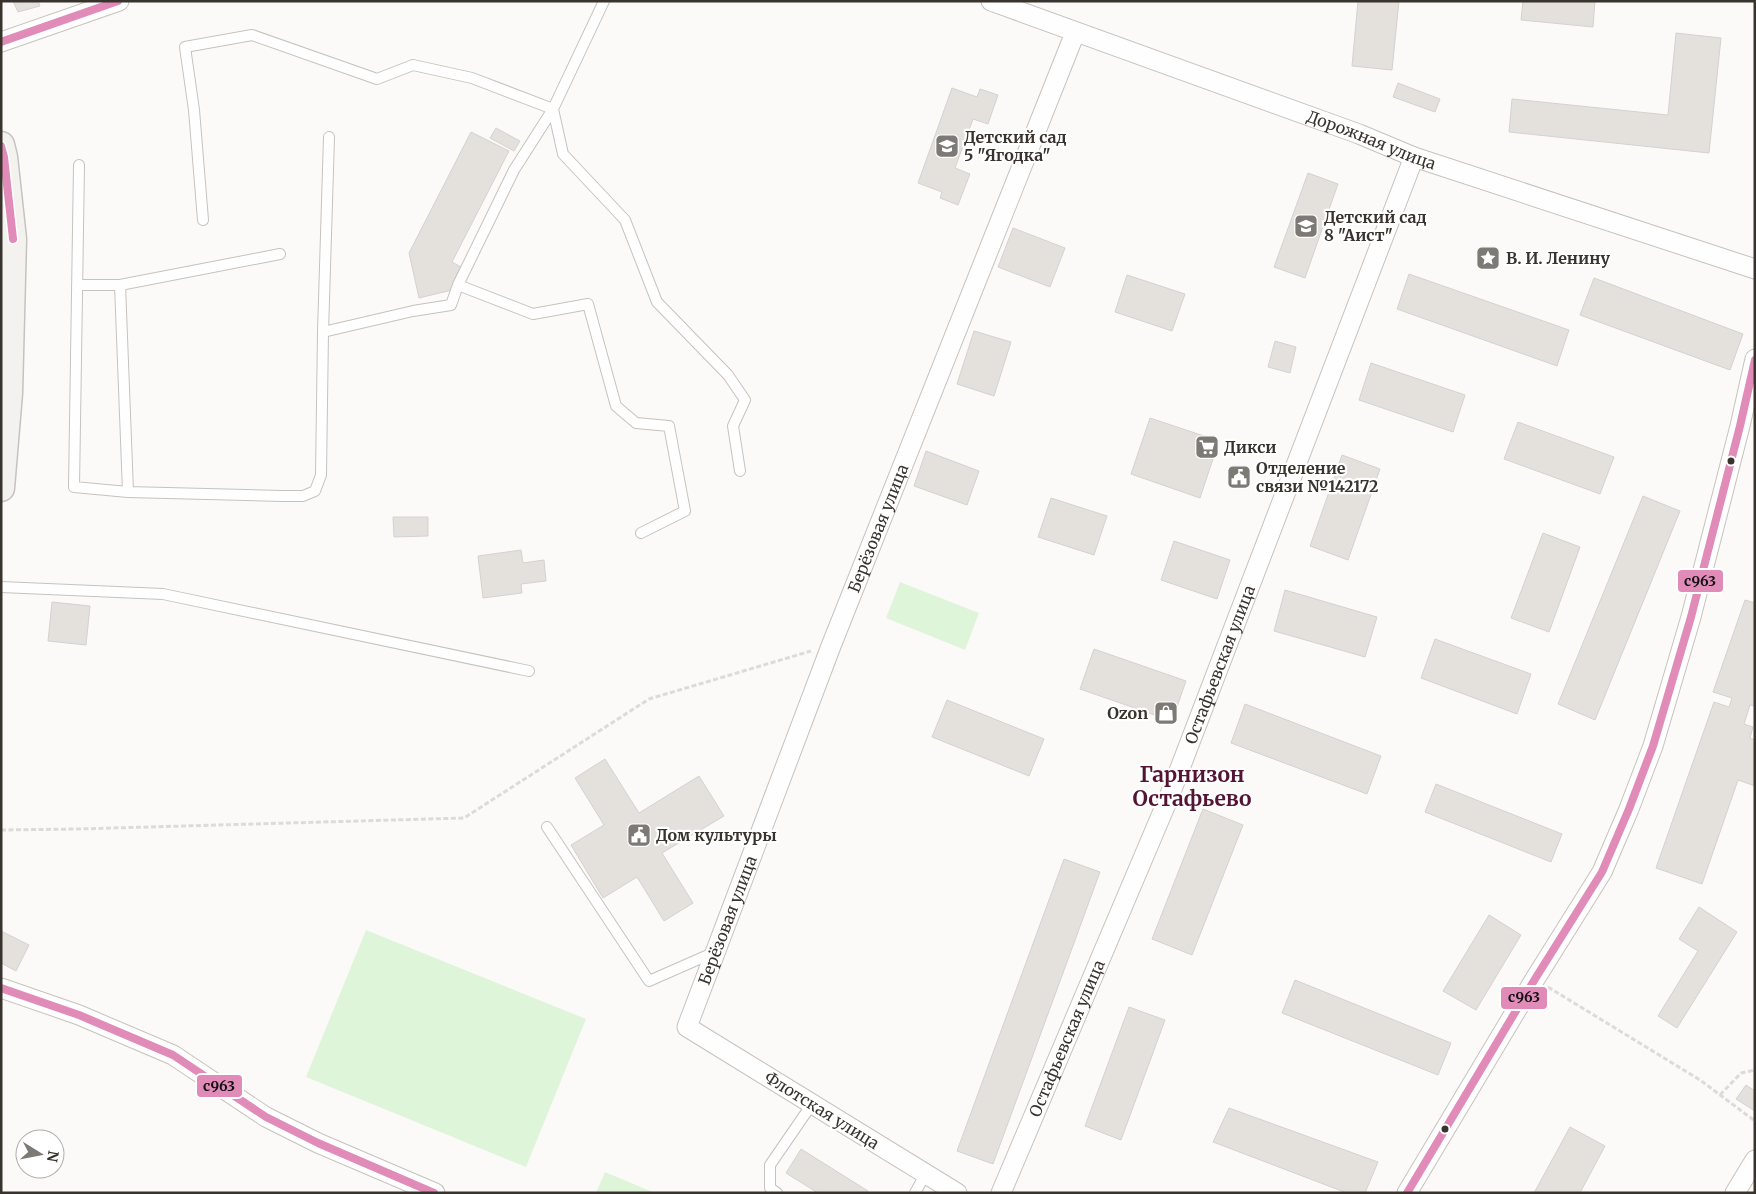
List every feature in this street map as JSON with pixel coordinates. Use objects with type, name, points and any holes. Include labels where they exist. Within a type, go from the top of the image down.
[{"type":"street","points":[[1,42],[119,1]]},
{"type":"street","name":"Дорожная улица","points":[[991,1],[1075,33],[1359,134],[1414,157],[1755,268]]},
{"type":"street","name":"Берёзовая улица","points":[[687,1027],[831,646],[1075,33]]},
{"type":"street","points":[[1,145],[7,238],[8,393],[1,488]]},
{"type":"street","name":"Остафьевская улица","points":[[1001,1193],[1169,797],[1414,157]]},
{"type":"street","points":[[1407,1193],[1535,979],[1602,872],[1629,810],[1653,746],[1691,617],[1740,426],[1755,359]]},
{"type":"street","points":[[1,988],[79,1015],[173,1055],[266,1117],[318,1143],[435,1193]]},
{"type":"street","name":"Флотская улица","points":[[687,1027],[958,1193]]},
{"type":"street","points":[[1735,1193],[1755,1160]]},
{"type":"lane","points":[[324,332],[414,311],[451,305],[458,285],[514,170],[553,109],[604,1]]},
{"type":"lane","points":[[203,220],[194,110],[185,47],[252,35],[377,80],[413,65],[472,78],[553,109]]},
{"type":"lane","points":[[553,109],[563,154],[625,220],[657,302],[728,375],[745,400],[733,426],[740,470]]},
{"type":"lane","points":[[79,165],[74,487],[128,492],[303,496],[315,490],[321,474],[329,137]]},
{"type":"lane","points":[[77,285],[120,285],[280,254]]},
{"type":"lane","points":[[120,285],[128,492]]},
{"type":"lane","points":[[458,285],[533,314],[588,304],[616,406],[636,423],[669,426],[685,511],[641,533]]},
{"type":"lane","points":[[1,587],[163,594],[529,670]]},
{"type":"lane","points":[[547,827],[650,981],[716,951]]},
{"type":"lane","points":[[777,1193],[770,1188],[770,1165],[812,1104]]},
{"type":"lane","points":[[915,1193],[926,1173]]},
{"type":"path","points":[[1,830],[78,830],[464,818],[649,699],[831,646]]},
{"type":"path","points":[[1535,979],[1700,1080],[1755,1121]]},
{"type":"path","points":[[1720,1095],[1742,1073],[1755,1070]]},
{"type":"green space","points":[[900,582],[979,613],[965,650],[886,618]]},
{"type":"green space","points":[[366,930],[586,1019],[526,1167],[306,1077]]},
{"type":"green space","points":[[605,1172],[655,1193],[596,1193]]},
{"type":"building","points":[[13,1],[38,1],[40,6],[18,12]]},
{"type":"building","points":[[1358,1],[1399,1],[1392,70],[1352,66]]},
{"type":"building","points":[[1523,1],[1595,1],[1593,27],[1521,20]]},
{"type":"building","points":[[1676,33],[1721,38],[1709,153],[1509,132],[1512,99],[1668,115]]},
{"type":"building","points":[[1398,83],[1440,99],[1435,112],[1393,97]]},
{"type":"building","name":"Детский сад 5 \"Ягодка\"","points":[[952,88],[977,97],[980,89],[998,95],[988,124],[973,119],[955,168],[970,174],[958,205],[940,198],[942,192],[918,183]]},
{"type":"building","points":[[496,128],[520,141],[514,151],[490,138]]},
{"type":"building","points":[[471,132],[509,151],[452,262],[461,267],[452,290],[419,298],[409,253]]},
{"type":"building","name":"Детский сад 8 \"Аист\"","points":[[1308,173],[1338,184],[1305,278],[1274,267]]},
{"type":"building","points":[[1013,228],[1065,248],[1050,287],[998,267]]},
{"type":"building","points":[[1409,274],[1569,330],[1557,366],[1397,309]]},
{"type":"building","points":[[1127,275],[1185,294],[1172,331],[1115,312]]},
{"type":"building","points":[[1594,278],[1743,334],[1730,370],[1580,315]]},
{"type":"building","points":[[974,331],[1011,342],[994,396],[957,384]]},
{"type":"building","points":[[1275,341],[1296,347],[1290,373],[1268,367]]},
{"type":"building","points":[[1371,363],[1465,395],[1453,432],[1359,400]]},
{"type":"building","points":[[1150,418],[1219,441],[1200,498],[1131,474]]},
{"type":"building","points":[[1518,422],[1614,457],[1600,494],[1504,459]]},
{"type":"building","points":[[926,451],[979,471],[967,505],[914,486]]},
{"type":"building","points":[[1342,455],[1380,469],[1348,560],[1310,546]]},
{"type":"building","points":[[1643,496],[1680,511],[1595,720],[1558,704]]},
{"type":"building","points":[[1051,498],[1107,516],[1094,555],[1038,537]]},
{"type":"building","points":[[393,517],[428,517],[428,536],[394,537]]},
{"type":"building","points":[[1543,533],[1580,547],[1549,632],[1511,618]]},
{"type":"building","points":[[1174,541],[1230,560],[1217,599],[1161,580]]},
{"type":"building","points":[[521,550],[523,563],[544,560],[546,581],[521,584],[522,593],[483,598],[478,556]]},
{"type":"building","points":[[1285,590],[1377,617],[1365,657],[1274,631]]},
{"type":"building","points":[[1745,600],[1755,603],[1755,706],[1750,705],[1744,724],[1753,727],[1750,738],[1755,740],[1755,786],[1738,780],[1702,884],[1656,868],[1714,702],[1729,707],[1732,698],[1713,692]]},
{"type":"building","points":[[52,602],[90,606],[86,645],[48,641]]},
{"type":"building","points":[[1435,639],[1531,674],[1517,714],[1421,678]]},
{"type":"building","points":[[1094,649],[1186,681],[1172,721],[1080,689]]},
{"type":"building","points":[[947,700],[1044,739],[1029,776],[932,737]]},
{"type":"building","points":[[1245,704],[1381,756],[1367,794],[1231,743]]},
{"type":"building","name":"Дом культуры","points":[[605,759],[639,813],[699,776],[724,816],[662,853],[693,903],[664,921],[637,877],[603,898],[571,845],[604,825],[575,778]]},
{"type":"building","points":[[1436,784],[1562,834],[1551,862],[1425,812]]},
{"type":"building","points":[[1203,809],[1243,825],[1192,955],[1152,939]]},
{"type":"building","points":[[1064,859],[1100,872],[993,1164],[957,1151]]},
{"type":"building","points":[[1699,907],[1737,932],[1677,1028],[1658,1016],[1698,951],[1679,939]]},
{"type":"building","points":[[1489,915],[1521,935],[1476,1010],[1443,991]]},
{"type":"building","points":[[1,931],[29,945],[16,971],[1,963]]},
{"type":"building","points":[[1295,980],[1451,1043],[1438,1075],[1282,1013]]},
{"type":"building","points":[[1129,1007],[1165,1020],[1121,1140],[1085,1126]]},
{"type":"building","points":[[1746,1085],[1755,1091],[1755,1111],[1736,1099]]},
{"type":"building","points":[[1229,1108],[1378,1162],[1365,1193],[1347,1193],[1213,1142]]},
{"type":"building","points":[[1570,1127],[1605,1146],[1580,1193],[1534,1193]]},
{"type":"building","points":[[801,1149],[868,1191],[867,1193],[818,1193],[786,1173]]},
{"type":"transit line","name":"с963","points":[[1,42],[118,1]]},
{"type":"transit line","name":"с963","points":[[1,146],[4,157],[13,239]]},
{"type":"transit line","name":"с963","points":[[1407,1193],[1535,979],[1602,872],[1629,809],[1653,746],[1691,617],[1755,360]]},
{"type":"transit line","name":"с963","points":[[1,988],[79,1015],[173,1055],[266,1117],[318,1143],[434,1193]]},
{"type":"place","name":"Детский сад 5 \"Ягодка\"","points":[[947,146]]},
{"type":"place","name":"Детский сад 8 \"Аист\"","points":[[1306,226]]},
{"type":"place","name":"В. И. Ленину","points":[[1488,258]]},
{"type":"place","name":"Дикси","points":[[1207,447]]},
{"type":"place","name":"Отделение связи №142172","points":[[1239,477]]},
{"type":"place","name":"Ozon","points":[[1166,713]]},
{"type":"place","name":"Дом культуры","points":[[639,835]]},
{"type":"district","name":"Гарнизон Остафьево","points":[[1192,786]]}]
